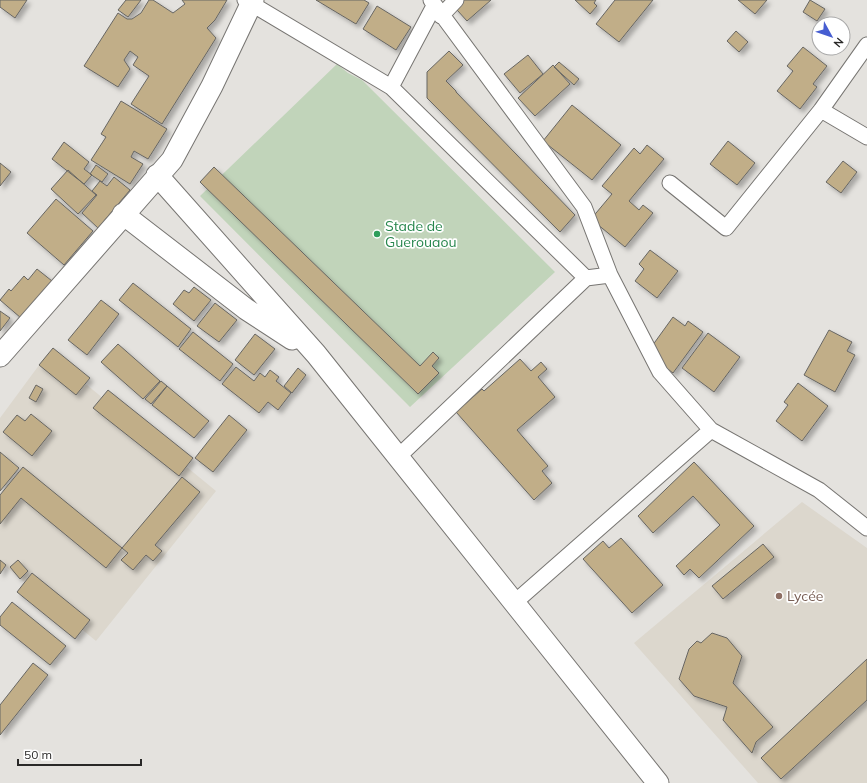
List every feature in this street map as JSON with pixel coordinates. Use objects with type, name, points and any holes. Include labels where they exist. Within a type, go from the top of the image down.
[{"type":"street","points":[[391,86],[435,7],[456,0]]},
{"type":"street","points":[[0,356],[123,214],[172,160],[209,92],[250,2],[391,86],[586,278]]},
{"type":"street","points":[[435,7],[584,207],[610,275],[660,372],[711,430],[819,490],[867,528]]},
{"type":"street","points":[[670,183],[726,228],[821,110],[867,45]]},
{"type":"street","points":[[821,110],[867,137]]},
{"type":"street","points":[[158,175],[316,354],[658,783]]},
{"type":"street","points":[[123,214],[246,309],[316,354]]},
{"type":"street","points":[[398,457],[586,278],[610,275]]},
{"type":"street","points":[[514,603],[711,430]]},
{"type":"shaded area","points":[[48,353],[216,491],[96,641],[0,562],[0,509],[27,473],[0,452],[0,418]]},
{"type":"shaded area","name":"Lycée","points":[[802,502],[867,548],[867,783],[758,783],[634,643]]},
{"type":"green space","name":"Stade de Guerouaou","points":[[337,64],[348,73],[362,80],[555,272],[410,407],[200,196]]},
{"type":"building","points":[[0,0],[27,0],[15,18],[0,7]]},
{"type":"building","points":[[126,0],[141,0],[128,17],[118,10]]},
{"type":"building","points":[[149,0],[153,0],[173,13],[185,4],[182,0],[227,0],[215,20],[207,28],[216,38],[162,124],[131,104],[149,76],[133,65],[138,57],[130,51],[124,60],[130,69],[118,87],[84,66],[118,13],[127,19],[132,19],[141,13]]},
{"type":"building","points":[[316,0],[364,0],[369,3],[356,24]]},
{"type":"building","points":[[448,0],[491,0],[467,21]]},
{"type":"building","points":[[575,0],[596,0],[594,3],[597,6],[590,14]]},
{"type":"building","points":[[615,0],[653,0],[619,42],[596,24]]},
{"type":"building","points":[[738,0],[767,0],[755,14]]},
{"type":"building","points":[[810,0],[825,9],[820,16],[811,17],[803,12]]},
{"type":"building","points":[[377,6],[411,27],[396,50],[363,29]]},
{"type":"building","points":[[736,31],[748,42],[739,52],[727,41]]},
{"type":"building","points":[[803,47],[811,53],[811,56],[814,56],[827,66],[813,84],[817,87],[800,109],[777,91],[793,71],[787,66]]},
{"type":"building","points":[[449,51],[463,65],[446,81],[575,215],[560,232],[427,98],[427,72]]},
{"type":"building","points":[[528,55],[543,74],[520,93],[504,74]]},
{"type":"building","points":[[559,62],[579,79],[574,85],[554,67]]},
{"type":"building","points":[[553,65],[570,84],[535,116],[518,98]]},
{"type":"building","points":[[121,101],[167,129],[148,159],[134,151],[131,157],[143,164],[130,184],[91,160],[106,137],[101,134]]},
{"type":"building","points":[[572,105],[621,145],[592,180],[543,141]]},
{"type":"building","points":[[728,141],[755,163],[737,185],[710,164]]},
{"type":"building","points":[[64,142],[89,162],[84,169],[92,175],[84,184],[52,159]]},
{"type":"building","points":[[647,145],[664,159],[629,201],[639,210],[643,205],[653,213],[625,247],[591,219],[612,194],[602,186],[634,148],[640,154]]},
{"type":"building","points":[[843,161],[857,172],[841,193],[826,182]]},
{"type":"building","points":[[0,163],[11,172],[0,186]]},
{"type":"building","points":[[96,165],[108,174],[102,182],[90,174]]},
{"type":"building","points":[[214,167],[420,366],[433,352],[439,358],[432,366],[439,373],[418,394],[200,182]]},
{"type":"building","points":[[68,170],[96,195],[78,214],[51,189]]},
{"type":"building","points":[[114,177],[130,190],[98,228],[82,213],[97,195],[92,191],[100,181],[107,186]]},
{"type":"building","points":[[56,199],[93,231],[64,265],[27,233]]},
{"type":"building","points":[[650,250],[678,271],[657,298],[635,281],[644,269],[639,264]]},
{"type":"building","points":[[37,269],[52,281],[21,318],[0,300],[9,289],[11,291],[24,276],[28,280]]},
{"type":"building","points":[[133,283],[191,329],[178,347],[119,300]]},
{"type":"building","points":[[194,287],[211,300],[194,321],[173,304],[184,290],[189,293]]},
{"type":"building","points":[[101,300],[119,314],[87,355],[68,340]]},
{"type":"building","points":[[215,303],[237,320],[219,342],[197,326]]},
{"type":"building","points":[[0,311],[10,318],[0,331]]},
{"type":"building","points":[[673,317],[685,326],[688,321],[703,332],[673,373],[647,353]]},
{"type":"building","points":[[829,330],[852,342],[847,351],[855,355],[835,392],[804,375]]},
{"type":"building","points":[[193,332],[233,364],[220,381],[179,349]]},
{"type":"building","points":[[708,333],[740,357],[714,392],[682,368]]},
{"type":"building","points":[[255,334],[275,349],[254,375],[235,360]]},
{"type":"building","points":[[118,344],[160,381],[143,399],[101,362]]},
{"type":"building","points":[[53,348],[90,378],[76,395],[39,365]]},
{"type":"building","points":[[520,359],[531,371],[541,362],[547,369],[538,377],[555,397],[517,430],[548,466],[542,471],[552,483],[534,500],[456,412],[482,389],[484,391]]},
{"type":"building","points":[[236,367],[254,381],[260,373],[265,377],[270,370],[279,377],[276,381],[291,393],[278,410],[268,402],[259,413],[222,384]]},
{"type":"building","points":[[298,368],[306,375],[292,393],[284,386]]},
{"type":"building","points":[[161,381],[167,386],[151,404],[145,399]]},
{"type":"building","points":[[798,383],[828,406],[802,441],[776,421],[788,405],[784,402]]},
{"type":"building","points":[[36,385],[43,389],[36,402],[29,398]]},
{"type":"building","points":[[167,386],[209,421],[194,438],[152,405]]},
{"type":"building","points":[[108,390],[193,458],[179,476],[93,408]]},
{"type":"building","points":[[31,414],[52,431],[32,456],[3,432],[17,415],[25,421]]},
{"type":"building","points":[[229,415],[247,430],[213,472],[195,458]]},
{"type":"building","points":[[0,452],[19,468],[0,491]]},
{"type":"building","points":[[694,462],[754,526],[699,578],[690,569],[684,575],[676,566],[720,525],[693,496],[653,533],[638,516]]},
{"type":"building","points":[[23,467],[122,548],[106,568],[21,498],[0,524],[0,495]]},
{"type":"building","points":[[182,477],[200,492],[155,545],[162,551],[153,561],[146,555],[133,570],[121,560],[128,553],[122,548]]},
{"type":"building","points":[[621,538],[663,585],[632,613],[583,559],[603,541],[609,548]]},
{"type":"building","points":[[763,544],[774,557],[723,599],[712,586]]},
{"type":"building","points":[[0,560],[6,565],[0,574]]},
{"type":"building","points":[[18,560],[28,571],[20,579],[10,567]]},
{"type":"building","points":[[32,573],[90,620],[75,639],[17,592]]},
{"type":"building","points":[[12,602],[66,646],[50,665],[0,625],[0,617]]},
{"type":"building","points":[[712,633],[727,638],[742,656],[733,683],[773,727],[756,742],[752,753],[723,720],[727,707],[694,696],[679,679],[689,649],[697,641],[701,643]]},
{"type":"building","points":[[867,659],[867,700],[781,779],[761,758]]},
{"type":"building","points":[[33,663],[48,675],[0,735],[0,705]]},
{"type":"place","name":"Stade de Guerouaou","points":[[377,234]]},
{"type":"place","name":"Lycée","points":[[779,596]]}]
